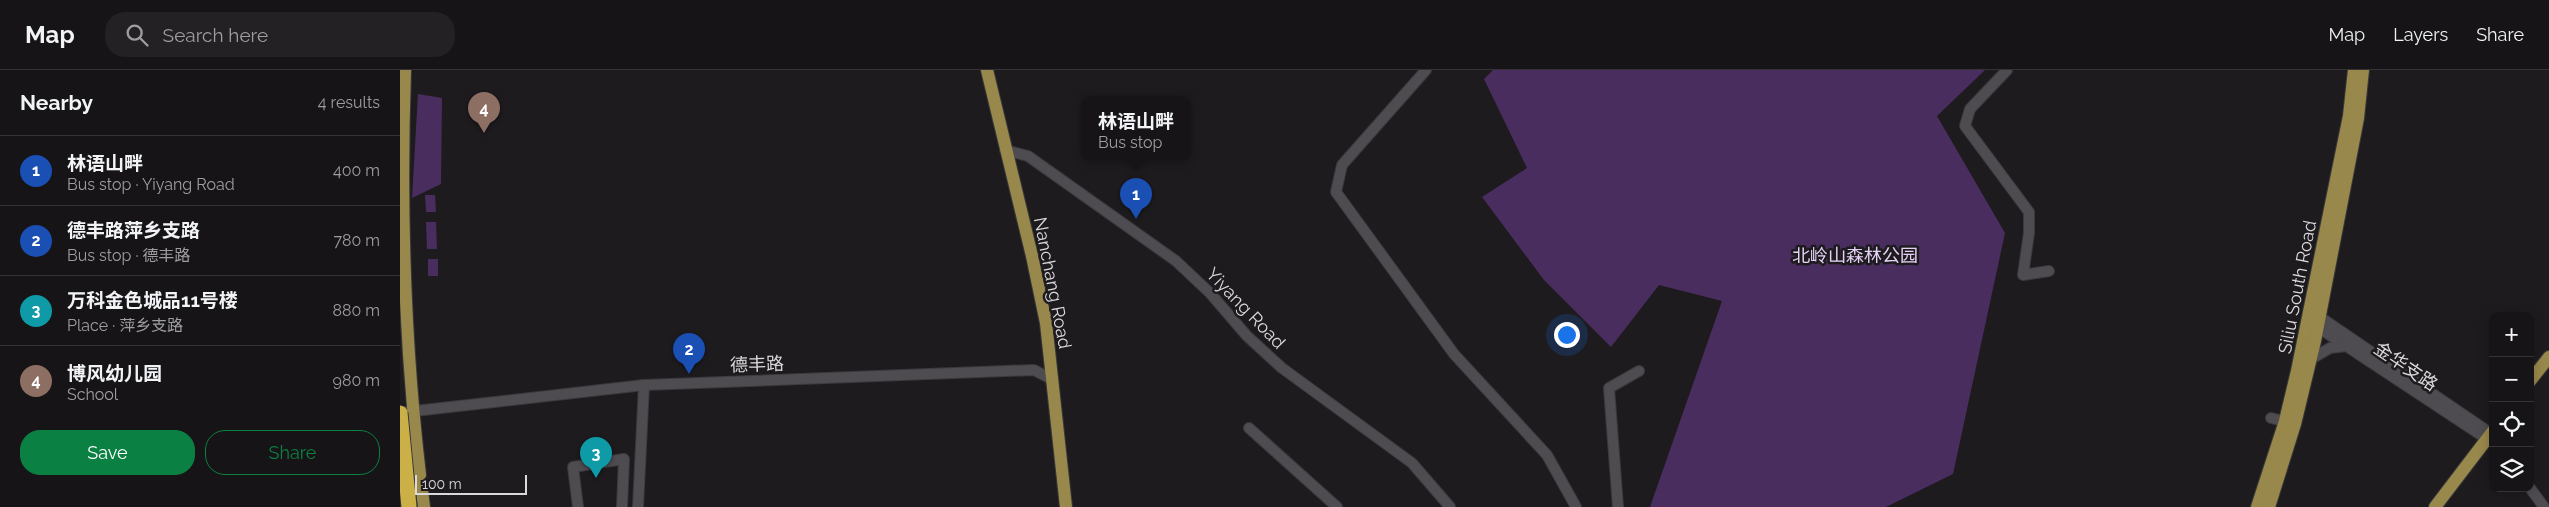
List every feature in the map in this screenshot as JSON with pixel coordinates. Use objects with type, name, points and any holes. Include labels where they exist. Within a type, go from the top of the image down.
[{"type":"highway","points":[[404,413],[409,507]]},
{"type":"main road","points":[[405,70],[400,190],[404,413],[424,507]]},
{"type":"main road","name":"Nanchang Road","points":[[987,70],[1032,256],[1046,323],[1066,507]]},
{"type":"main road","name":"Siliu South Road","points":[[2258,507],[2290,423],[2311,360],[2314,319],[2349,116],[2354,70]]},
{"type":"main road","name":"Siliu South Road","points":[[2269,507],[2314,319],[2356,127],[2363,70]]},
{"type":"main road","points":[[2534,376],[2549,357]]},
{"type":"main road","points":[[2435,507],[2489,438]]},
{"type":"street","points":[[1426,70],[1342,166],[1336,192],[1454,354],[1547,456],[1576,507]]},
{"type":"street","points":[[2007,70],[1970,109],[1965,126],[2029,212],[2029,233],[2023,276],[2049,271]]},
{"type":"street","name":"Yiyang Road","points":[[1006,150],[1028,156],[1176,261],[1210,293],[1247,336],[1282,368],[1412,463],[1450,507]]},
{"type":"street","points":[[2314,319],[2489,434]]},
{"type":"street","name":"金华支路","points":[[2314,319],[2347,346],[2489,434]]},
{"type":"street","points":[[2311,360],[2330,348],[2347,346]]},
{"type":"street","name":"德丰路","points":[[404,413],[644,385],[1034,370],[1053,380]]},
{"type":"street","points":[[1618,507],[1609,388],[1638,371]]},
{"type":"street","points":[[638,507],[644,385]]},
{"type":"street","points":[[2271,418],[2290,423]]},
{"type":"street","points":[[1249,428],[1337,507]]},
{"type":"street","points":[[578,507],[573,467],[624,459],[622,507]]},
{"type":"street","points":[[2533,492],[2544,507]]},
{"type":"green space","name":"北岭山森林公园","points":[[1493,70],[1985,70],[1937,116],[2005,233],[1953,474],[1886,507],[1650,507],[1722,301],[1659,285],[1611,347],[1544,280],[1482,197],[1527,168],[1484,79]]},
{"type":"green space","points":[[418,94],[442,98],[441,184],[412,198]]},
{"type":"green space","points":[[425,195],[435,195],[436,212],[426,212]]},
{"type":"green space","points":[[426,222],[436,222],[437,249],[427,249]]},
{"type":"green space","points":[[428,259],[438,259],[438,276],[428,276]]},
{"type":"place","name":"博风幼儿园","points":[[484,133]]},
{"type":"place","name":"林语山畔","points":[[1136,219]]},
{"type":"place","name":"德丰路萍乡支路","points":[[689,374]]},
{"type":"place","name":"万科金色城品11号楼","points":[[596,478]]}]
